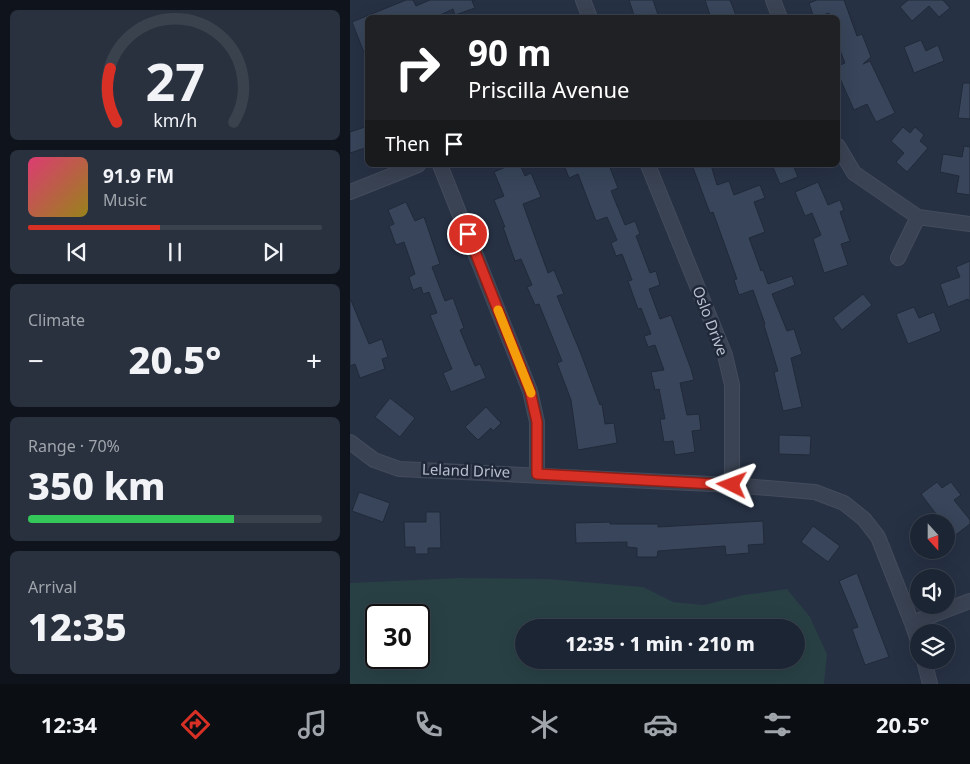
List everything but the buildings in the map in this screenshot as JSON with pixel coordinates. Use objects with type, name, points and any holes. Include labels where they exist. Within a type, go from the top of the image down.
[{"type":"street","points":[[583,0],[589,15]]},
{"type":"street","points":[[773,0],[779,15]]},
{"type":"street","points":[[840,149],[854,173],[918,217],[970,224]]},
{"type":"street","points":[[350,192],[413,167]]},
{"type":"street","points":[[441,167],[530,391],[537,422],[537,474]]},
{"type":"street","name":"Oslo Drive","points":[[649,167],[725,355],[732,385],[732,485]]},
{"type":"street","points":[[898,258],[918,217]]},
{"type":"street","name":"Leland Drive","points":[[350,442],[374,460],[399,469],[537,474],[732,485],[815,492],[844,503],[864,519],[878,537],[912,623]]},
{"type":"street","points":[[912,623],[970,600]]},
{"type":"street","points":[[926,669],[930,684]]},
{"type":"green space","points":[[459,578],[548,579],[643,587],[673,602],[704,605],[743,595],[787,589],[810,617],[827,654],[824,684],[350,684],[350,583]]},
{"type":"slow traffic","points":[[498,310],[531,393]]},
{"type":"route","points":[[468,234],[530,391],[537,422],[537,474],[732,485]]}]
